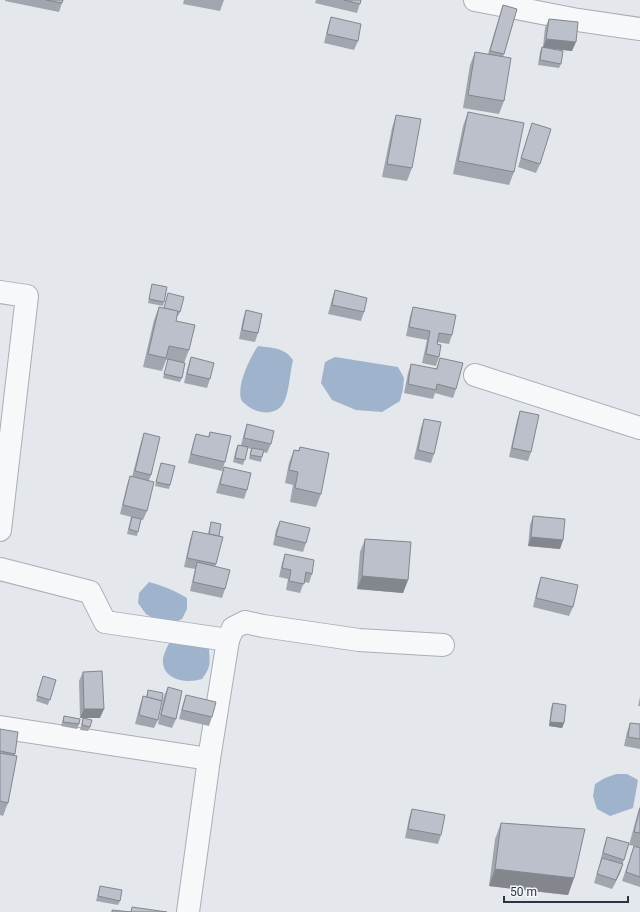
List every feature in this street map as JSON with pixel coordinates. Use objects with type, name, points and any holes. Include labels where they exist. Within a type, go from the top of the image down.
[{"type":"street","points":[[475,0],[578,20],[640,29]]},
{"type":"street","points":[[0,292],[27,296],[0,530]]},
{"type":"street","points":[[476,375],[640,428]]},
{"type":"street","points":[[0,569],[90,592],[105,622],[228,640]]},
{"type":"street","points":[[188,912],[209,759],[228,640],[233,628],[245,622],[359,640],[443,645]]},
{"type":"street","points":[[0,727],[209,759]]},
{"type":"water","points":[[258,346],[282,350],[293,360],[286,398],[281,407],[273,412],[258,411],[249,407],[243,402],[240,395],[240,388],[244,373]]},
{"type":"water","points":[[335,357],[398,367],[404,378],[400,401],[382,412],[356,410],[332,400],[321,383],[325,362]]},
{"type":"water","points":[[149,582],[168,588],[187,598],[187,609],[182,619],[173,623],[158,621],[146,614],[138,603],[139,593]]},
{"type":"water","points":[[171,639],[209,649],[209,665],[202,679],[191,681],[180,680],[172,677],[166,671],[164,668],[163,657]]},
{"type":"water","points":[[616,774],[627,774],[638,780],[633,808],[610,816],[597,809],[593,796],[595,784]]},
{"type":"building","points":[[46,0],[63,0],[62,3]]},
{"type":"building","points":[[344,0],[361,0],[360,4]]},
{"type":"building","points":[[503,5],[517,9],[504,54],[490,51]]},
{"type":"building","points":[[331,17],[361,24],[358,41],[327,34]]},
{"type":"building","points":[[549,19],[578,22],[576,42],[546,39]]},
{"type":"building","points":[[542,47],[563,51],[561,64],[540,60]]},
{"type":"building","points":[[475,52],[511,58],[504,101],[468,95]]},
{"type":"building","points":[[468,112],[524,123],[514,172],[458,161]]},
{"type":"building","points":[[396,115],[421,119],[412,168],[387,164]]},
{"type":"building","points":[[532,123],[551,129],[540,164],[521,158]]},
{"type":"building","points":[[152,284],[167,287],[164,302],[149,299]]},
{"type":"building","points":[[335,290],[367,298],[364,312],[332,305]]},
{"type":"building","points":[[168,293],[184,297],[180,312],[164,308]]},
{"type":"building","points":[[159,307],[178,311],[176,321],[195,325],[189,350],[169,346],[166,358],[148,354]]},
{"type":"building","points":[[413,307],[456,315],[452,335],[439,333],[437,344],[441,345],[439,357],[426,354],[430,331],[409,327]]},
{"type":"building","points":[[246,310],[262,314],[258,333],[242,330]]},
{"type":"building","points":[[191,357],[214,363],[210,379],[187,374]]},
{"type":"building","points":[[440,358],[463,363],[456,389],[437,384],[436,390],[408,384],[411,364],[437,369]]},
{"type":"building","points":[[168,359],[185,363],[182,378],[164,374]]},
{"type":"building","points":[[520,411],[539,415],[531,452],[512,448]]},
{"type":"building","points":[[424,419],[441,422],[434,454],[418,450]]},
{"type":"building","points":[[247,424],[274,431],[271,444],[244,438]]},
{"type":"building","points":[[210,432],[231,436],[225,462],[191,454],[196,434],[209,437]]},
{"type":"building","points":[[144,433],[160,437],[151,475],[135,471]]},
{"type":"building","points":[[238,445],[248,447],[245,460],[235,458]]},
{"type":"building","points":[[300,447],[329,453],[321,494],[295,488],[298,472],[289,470],[294,450],[299,451]]},
{"type":"building","points":[[252,448],[264,450],[262,457],[250,455]]},
{"type":"building","points":[[161,463],[175,466],[170,485],[156,482]]},
{"type":"building","points":[[224,467],[251,473],[247,490],[220,484]]},
{"type":"building","points":[[130,476],[154,482],[147,511],[123,505]]},
{"type":"building","points":[[533,516],[565,519],[563,540],[531,537]]},
{"type":"building","points":[[132,517],[141,519],[138,532],[129,529]]},
{"type":"building","points":[[280,521],[310,528],[306,543],[276,536]]},
{"type":"building","points":[[211,522],[221,524],[219,536],[209,534]]},
{"type":"building","points":[[193,531],[223,537],[216,564],[187,558]]},
{"type":"building","points":[[365,539],[411,542],[408,580],[362,576]]},
{"type":"building","points":[[285,554],[314,560],[312,574],[306,572],[304,584],[289,581],[291,570],[282,568]]},
{"type":"building","points":[[197,562],[230,570],[225,589],[193,582]]},
{"type":"building","points":[[541,577],[578,585],[573,607],[536,598]]},
{"type":"building","points":[[102,671],[104,709],[84,709],[83,672]]},
{"type":"building","points":[[43,676],[56,680],[50,700],[37,696]]},
{"type":"building","points":[[168,687],[182,691],[176,719],[161,715]]},
{"type":"building","points":[[148,690],[163,693],[162,701],[147,697]]},
{"type":"building","points":[[186,695],[216,702],[212,717],[182,710]]},
{"type":"building","points":[[143,696],[162,701],[158,720],[139,715]]},
{"type":"building","points":[[553,703],[566,705],[564,723],[550,722]]},
{"type":"building","points":[[64,716],[80,719],[79,724],[63,722]]},
{"type":"building","points":[[83,718],[92,720],[90,727],[82,725]]},
{"type":"building","points":[[630,723],[640,724],[640,739],[628,737]]},
{"type":"building","points":[[0,729],[18,732],[15,754],[0,751]]},
{"type":"building","points":[[0,753],[17,756],[8,803],[0,801]]},
{"type":"building","points":[[640,808],[640,833],[634,832]]},
{"type":"building","points":[[412,809],[445,815],[441,835],[408,829]]},
{"type":"building","points":[[501,823],[585,829],[574,878],[495,869]]},
{"type":"building","points":[[607,837],[629,843],[624,860],[603,853]]},
{"type":"building","points":[[634,846],[640,848],[640,877],[626,872]]},
{"type":"building","points":[[602,858],[623,864],[616,880],[597,874]]},
{"type":"building","points":[[100,886],[122,890],[120,901],[98,896]]},
{"type":"building","points":[[132,907],[167,912],[131,912]]},
{"type":"building","points":[[112,910],[131,912],[112,912]]}]
